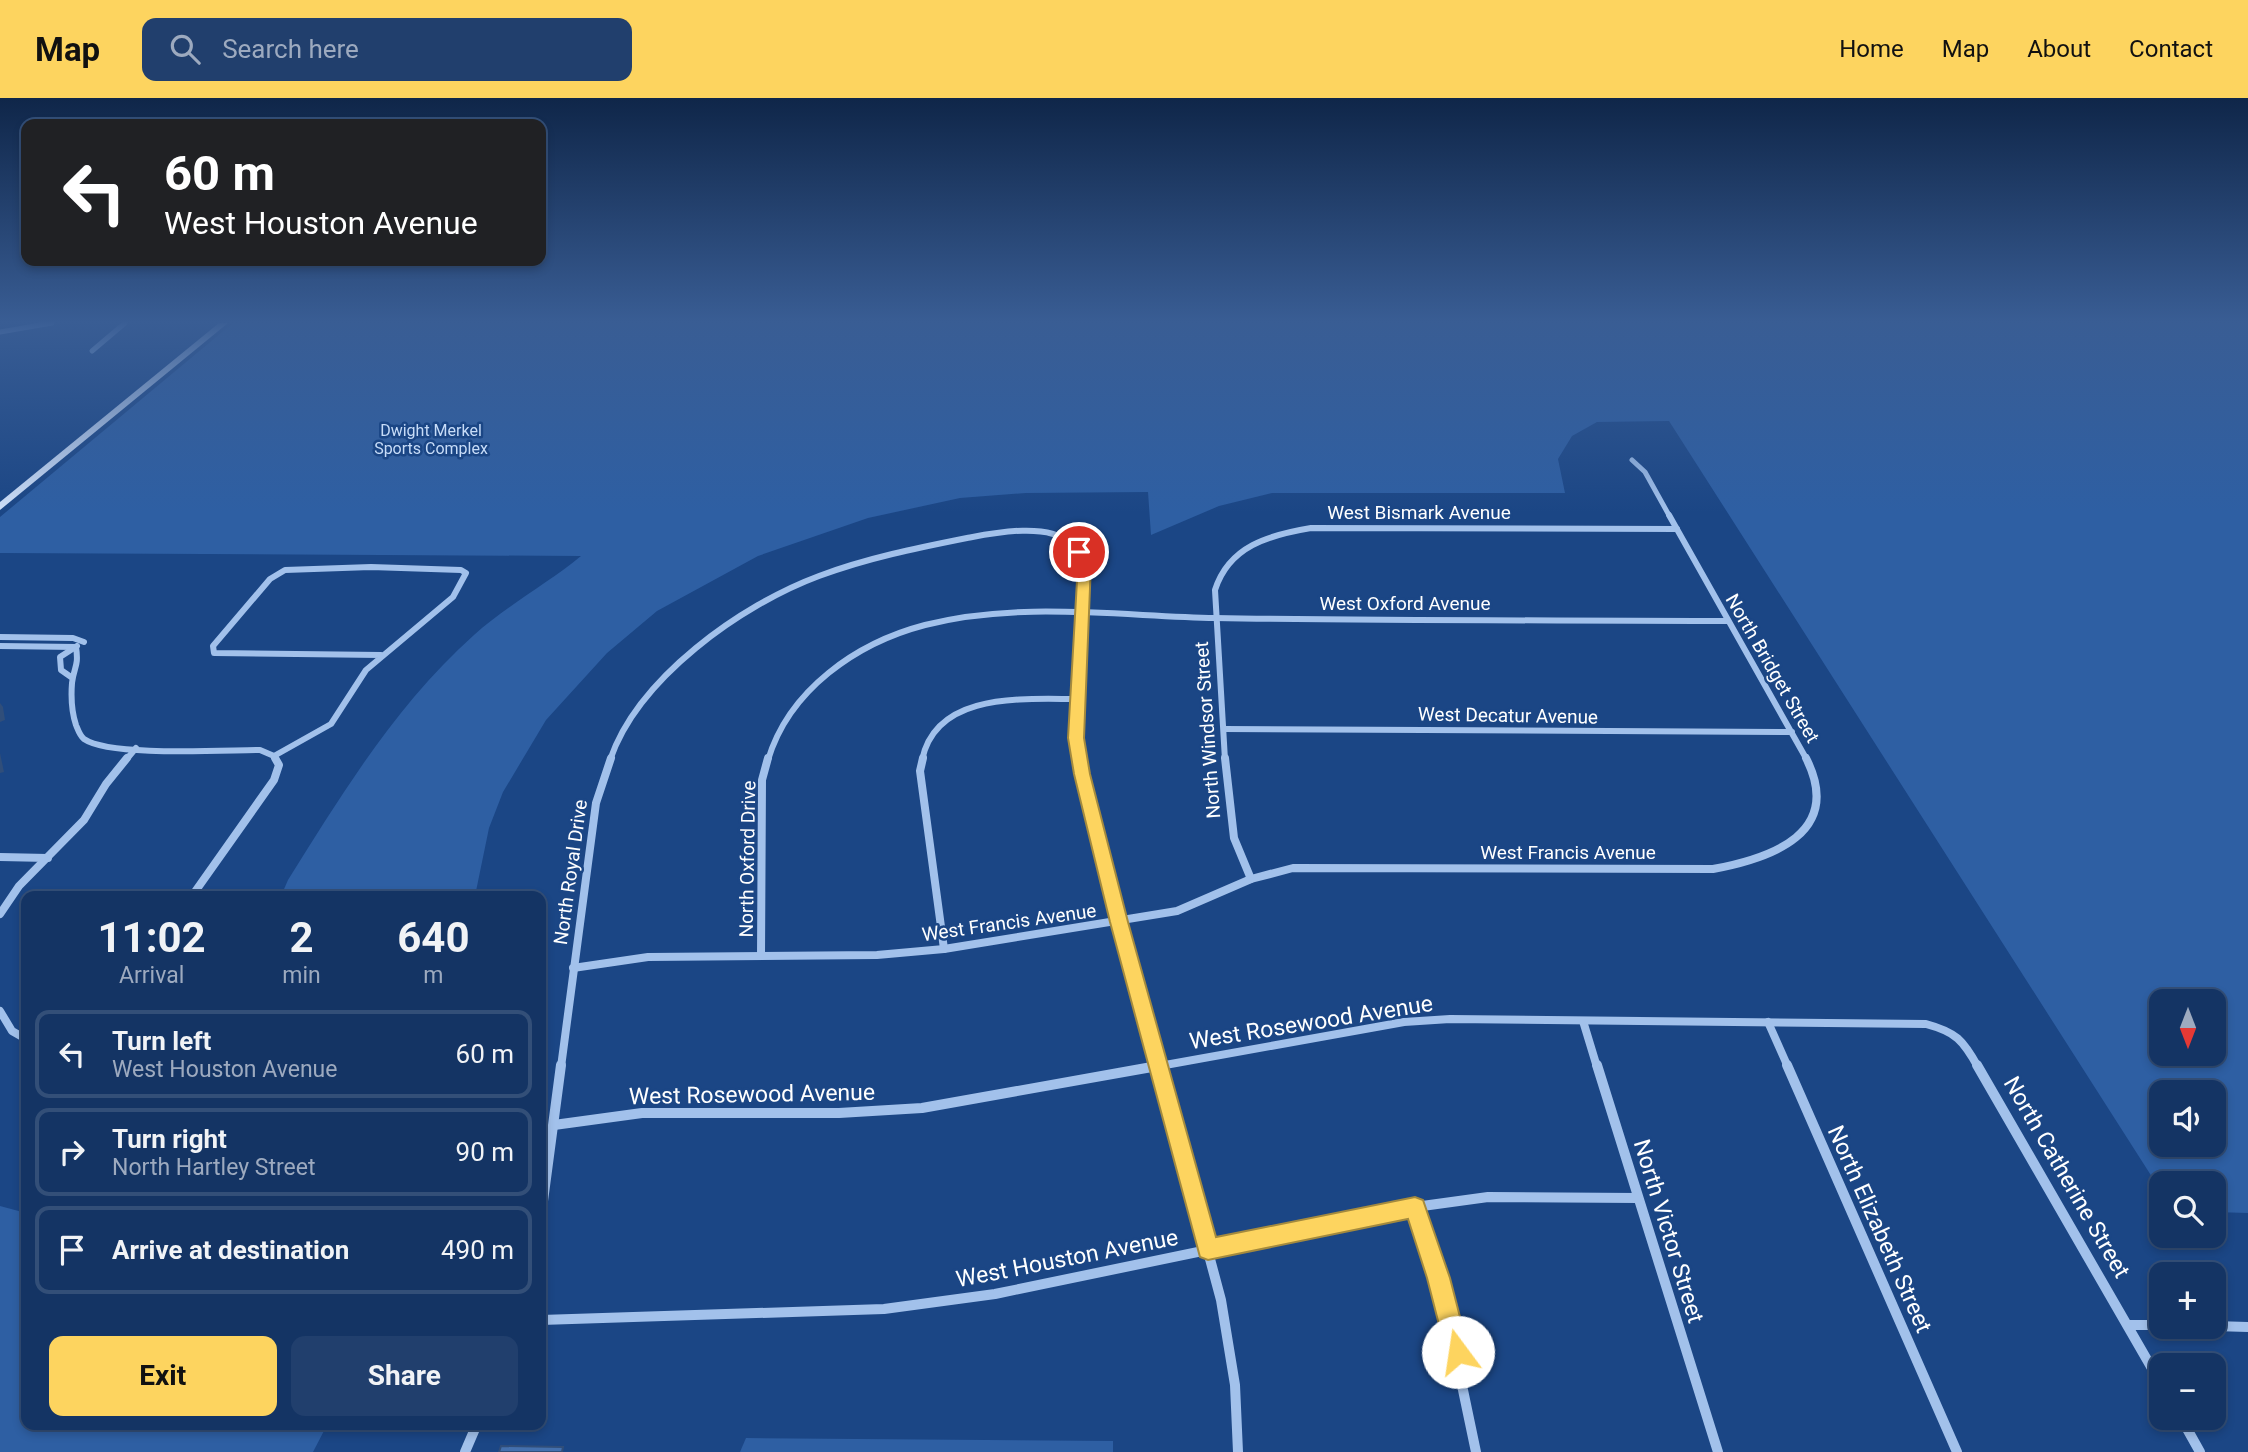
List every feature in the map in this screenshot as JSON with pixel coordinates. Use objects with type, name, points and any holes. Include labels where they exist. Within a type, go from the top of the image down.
[{"type":"main road","points":[[0,507],[147,386]]},
{"type":"street","name":"North Bridget Street","points":[[1632,460],[1645,472],[1792,732],[1816,783],[1816,806],[1806,828]]},
{"type":"street","name":"West Bismark Avenue","points":[[1216,618],[1215,591],[1221,571],[1237,553],[1257,541],[1282,533],[1342,527],[1677,529]]},
{"type":"street","name":"North Royal Drive","points":[[546,1181],[596,803],[611,755],[631,720],[651,692],[675,666],[736,619],[818,576],[900,551],[1002,532],[1050,534],[1070,542],[1084,563],[1081,613]]},
{"type":"street","points":[[274,756],[331,724],[366,670],[453,597],[466,573],[461,570],[371,567],[293,569],[279,572],[270,579],[213,646],[214,653],[381,655]]},
{"type":"street","name":"North Oxford Drive","points":[[761,955],[762,780],[774,740],[790,711],[810,689],[841,663],[883,641],[923,626],[1007,612],[1081,613]]},
{"type":"street","name":"West Oxford Avenue","points":[[1081,613],[1216,618],[1728,621]]},
{"type":"street","points":[[1081,613],[1076,738],[1082,774],[1221,1300],[1233,1373],[1238,1452]]},
{"type":"street","name":"North Windsor Street","points":[[1216,618],[1228,800],[1234,838],[1251,879]]},
{"type":"street","points":[[0,637],[73,638],[83,642],[60,657],[61,670],[71,677]]},
{"type":"street","points":[[12,646],[22,638]]},
{"type":"street","points":[[0,646],[76,647]]},
{"type":"street","points":[[76,647],[79,665],[71,677],[74,713],[77,729],[85,740],[103,746],[136,748],[260,750],[274,756],[279,765],[274,780],[196,891]]},
{"type":"street","points":[[944,949],[919,771],[920,752],[930,732],[950,715],[984,702],[1076,699]]},
{"type":"street","name":"West Decatur Avenue","points":[[1224,729],[1792,732]]},
{"type":"street","points":[[0,914],[19,886],[84,820],[106,783],[136,748]]},
{"type":"street","name":"West Francis Avenue","points":[[573,968],[648,957],[877,955],[944,949],[1177,911],[1251,879],[1293,868],[1713,869],[1753,863],[1785,848],[1806,828]]},
{"type":"street","points":[[0,857],[48,858]]},
{"type":"street","points":[[0,1011],[12,1031],[21,1037]]},
{"type":"street","name":"West Rosewood Avenue","points":[[554,1125],[642,1113],[839,1113],[922,1108],[1404,1022],[1450,1019],[1926,1024],[1951,1031]]},
{"type":"street","name":"North Victor Street","points":[[1583,1021],[1718,1452]]},
{"type":"street","name":"North Elizabeth Street","points":[[1768,1022],[1957,1452]]},
{"type":"street","name":"North Catherine Street","points":[[1951,1031],[1967,1046],[2149,1363]]},
{"type":"street","name":"West Houston Avenue","points":[[546,1320],[884,1309],[995,1294],[1415,1207],[1488,1197],[1638,1198]]},
{"type":"street","points":[[1415,1207],[1458,1352],[1476,1452]]},
{"type":"street","points":[[2128,1325],[2149,1325]]},
{"type":"street","points":[[2226,1326],[2248,1327]]},
{"type":"street","points":[[464,1452],[474,1430]]},
{"type":"street","points":[[2187,1430],[2200,1452]]},
{"type":"green space","name":"Dwight Merkel Sports Complex","points":[[157,386],[2248,386],[2248,1213],[2226,1212],[2226,1171],[2149,1172],[1669,421],[1597,422],[1572,436],[1558,459],[1565,493],[1272,493],[1219,506],[1151,535],[1148,492],[1026,493],[960,498],[868,518],[758,556],[657,611],[607,653],[546,720],[503,792],[489,828],[476,891],[283,891],[350,782],[420,690],[486,624],[581,556],[0,553],[0,517]]},
{"type":"green space","points":[[0,1206],[21,1212],[21,1430],[324,1430],[313,1452],[0,1452]]},
{"type":"green space","points":[[746,1438],[1113,1441],[1113,1452],[740,1452]]},
{"type":"building","points":[[501,1446],[563,1447],[562,1452],[499,1452]]},
{"type":"route","points":[[1079,552],[1084,563],[1076,738],[1082,774],[1119,922],[1208,1249],[1415,1207],[1458,1352]]}]
